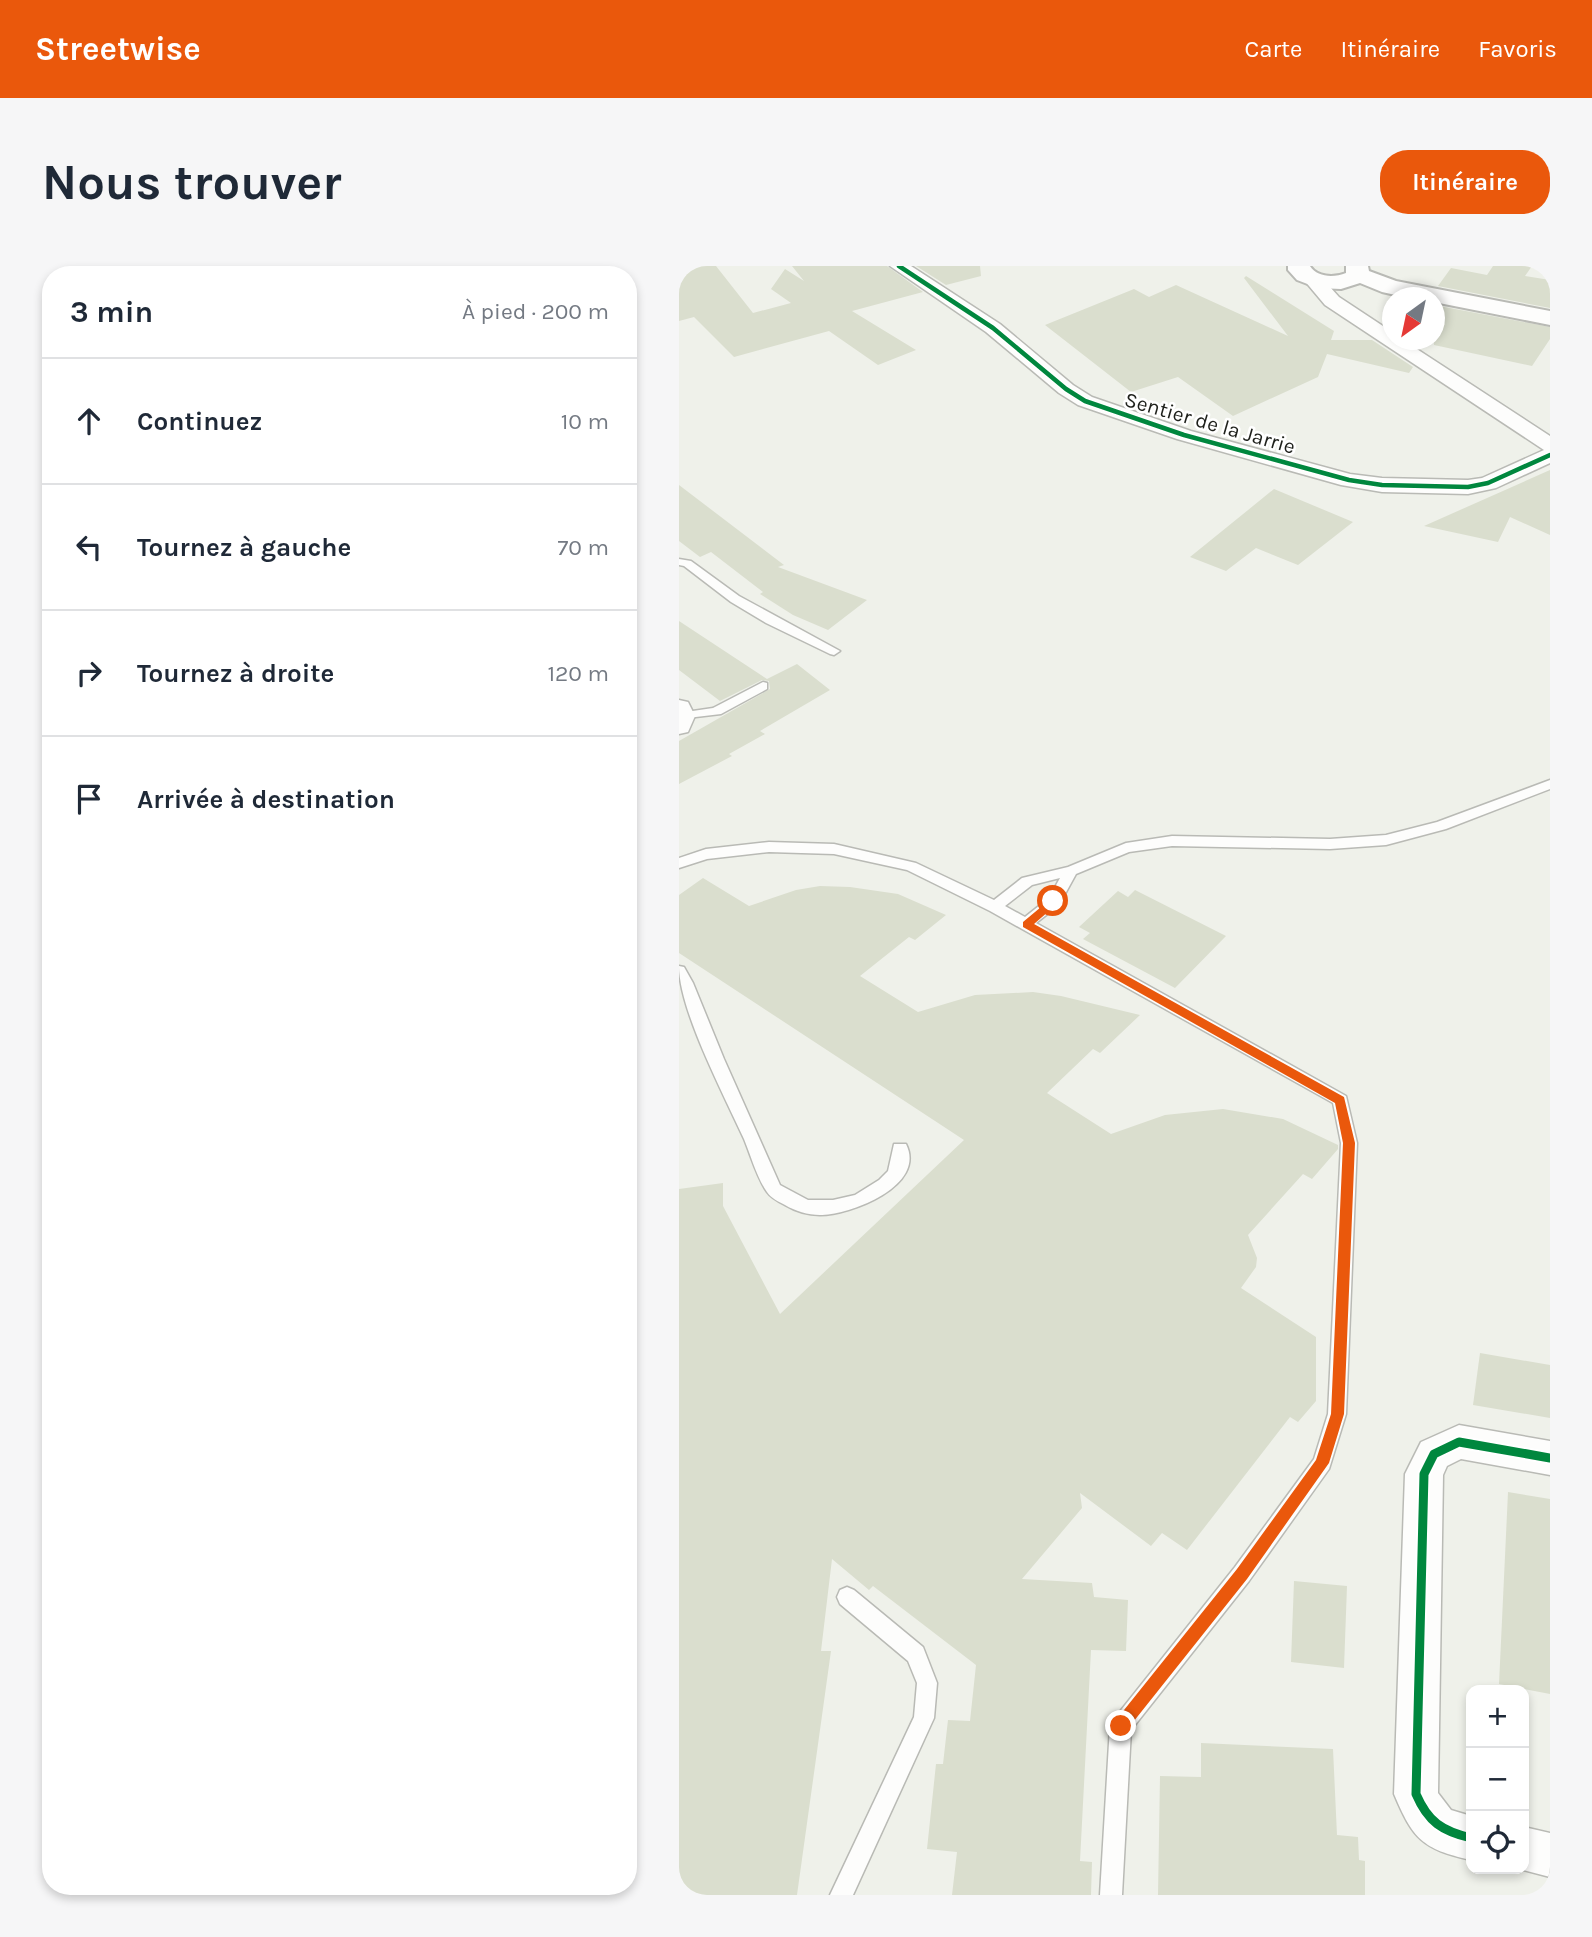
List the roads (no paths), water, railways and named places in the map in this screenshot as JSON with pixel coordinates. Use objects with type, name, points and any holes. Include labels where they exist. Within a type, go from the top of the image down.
[{"type":"main road","points":[[1328,274],[1382,288]]},
{"type":"main road","points":[[1328,274],[1550,318]]},
{"type":"main road","points":[[1445,302],[1550,323]]},
{"type":"street","name":"Sentier de la Jarrie","points":[[898,266],[993,328],[1066,389],[1086,401],[1184,435],[1349,480],[1382,485],[1468,487],[1488,483],[1550,455]]},
{"type":"street","points":[[1328,274],[1332,301],[1550,445]]},
{"type":"street","points":[[1328,274],[1346,309]]},
{"type":"street","points":[[1466,1837],[1454,1834],[1426,1818],[1416,1794],[1424,1474],[1434,1454],[1459,1442],[1550,1458]]},
{"type":"street","points":[[1529,1850],[1550,1855]]},
{"type":"lane","points":[[679,562],[687,563],[735,599],[770,620],[834,651]]},
{"type":"lane","points":[[680,717],[716,711],[763,686]]},
{"type":"lane","points":[[995,906],[1027,881],[1071,871],[1126,848],[1172,841],[1330,844],[1386,839],[1441,826],[1550,784]]},
{"type":"lane","points":[[679,863],[706,854],[769,847],[834,849],[911,866],[995,906],[1340,1100],[1349,1143],[1337,1414],[1330,1439],[1322,1463],[1242,1574],[1121,1726],[1111,1895]]},
{"type":"lane","points":[[1026,924],[1053,901],[1071,871]]},
{"type":"lane","points":[[679,971],[774,1189],[791,1201],[810,1208],[852,1203],[868,1197],[889,1178],[899,1166],[900,1149]]},
{"type":"lane","points":[[841,1895],[924,1718],[927,1684],[916,1654],[847,1597]]}]
